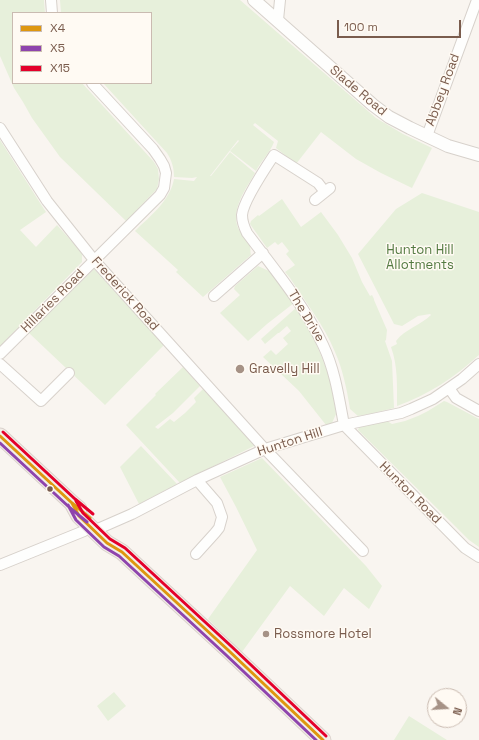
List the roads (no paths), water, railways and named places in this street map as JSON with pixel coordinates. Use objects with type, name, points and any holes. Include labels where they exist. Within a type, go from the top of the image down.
[{"type":"main road","points":[[0,436],[72,503],[79,516],[95,527],[107,543],[122,552],[323,740]]},
{"type":"street","points":[[51,0],[52,12]]},
{"type":"street","name":"Slade Road","points":[[254,0],[373,105],[389,117],[448,146],[479,155]]},
{"type":"street","points":[[278,20],[280,0]]},
{"type":"street","name":"Abbey Road","points":[[427,136],[477,0]]},
{"type":"street","name":"Hillaries Road","points":[[0,354],[160,195],[164,188],[166,173],[164,166],[154,149],[93,84]]},
{"type":"street","name":"Frederick Road","points":[[0,128],[47,201],[94,260],[265,449],[362,551]]},
{"type":"street","name":"The Drive","points":[[316,200],[327,190],[274,155],[266,166],[245,204],[242,220],[243,226],[247,233],[289,288],[323,346],[337,386],[344,425]]},
{"type":"street","points":[[214,296],[227,291],[263,253]]},
{"type":"street","points":[[0,364],[41,401],[69,373]]},
{"type":"street","name":"Hunton Hill","points":[[0,565],[84,531],[132,514],[198,480],[265,449],[344,425],[411,410],[433,399],[479,364]]},
{"type":"street","points":[[449,388],[456,398],[479,411]]},
{"type":"street","name":"Hunton Road","points":[[344,425],[465,548],[479,557]]},
{"type":"street","points":[[196,554],[219,528],[222,517],[217,503],[198,480]]},
{"type":"place","name":"Gravelly Hill","points":[[240,369]]},
{"type":"place","name":"Rossmore Hotel","points":[[266,634]]},
{"type":"park label","name":"Hunton Hill Allotments","points":[[420,258]]}]
